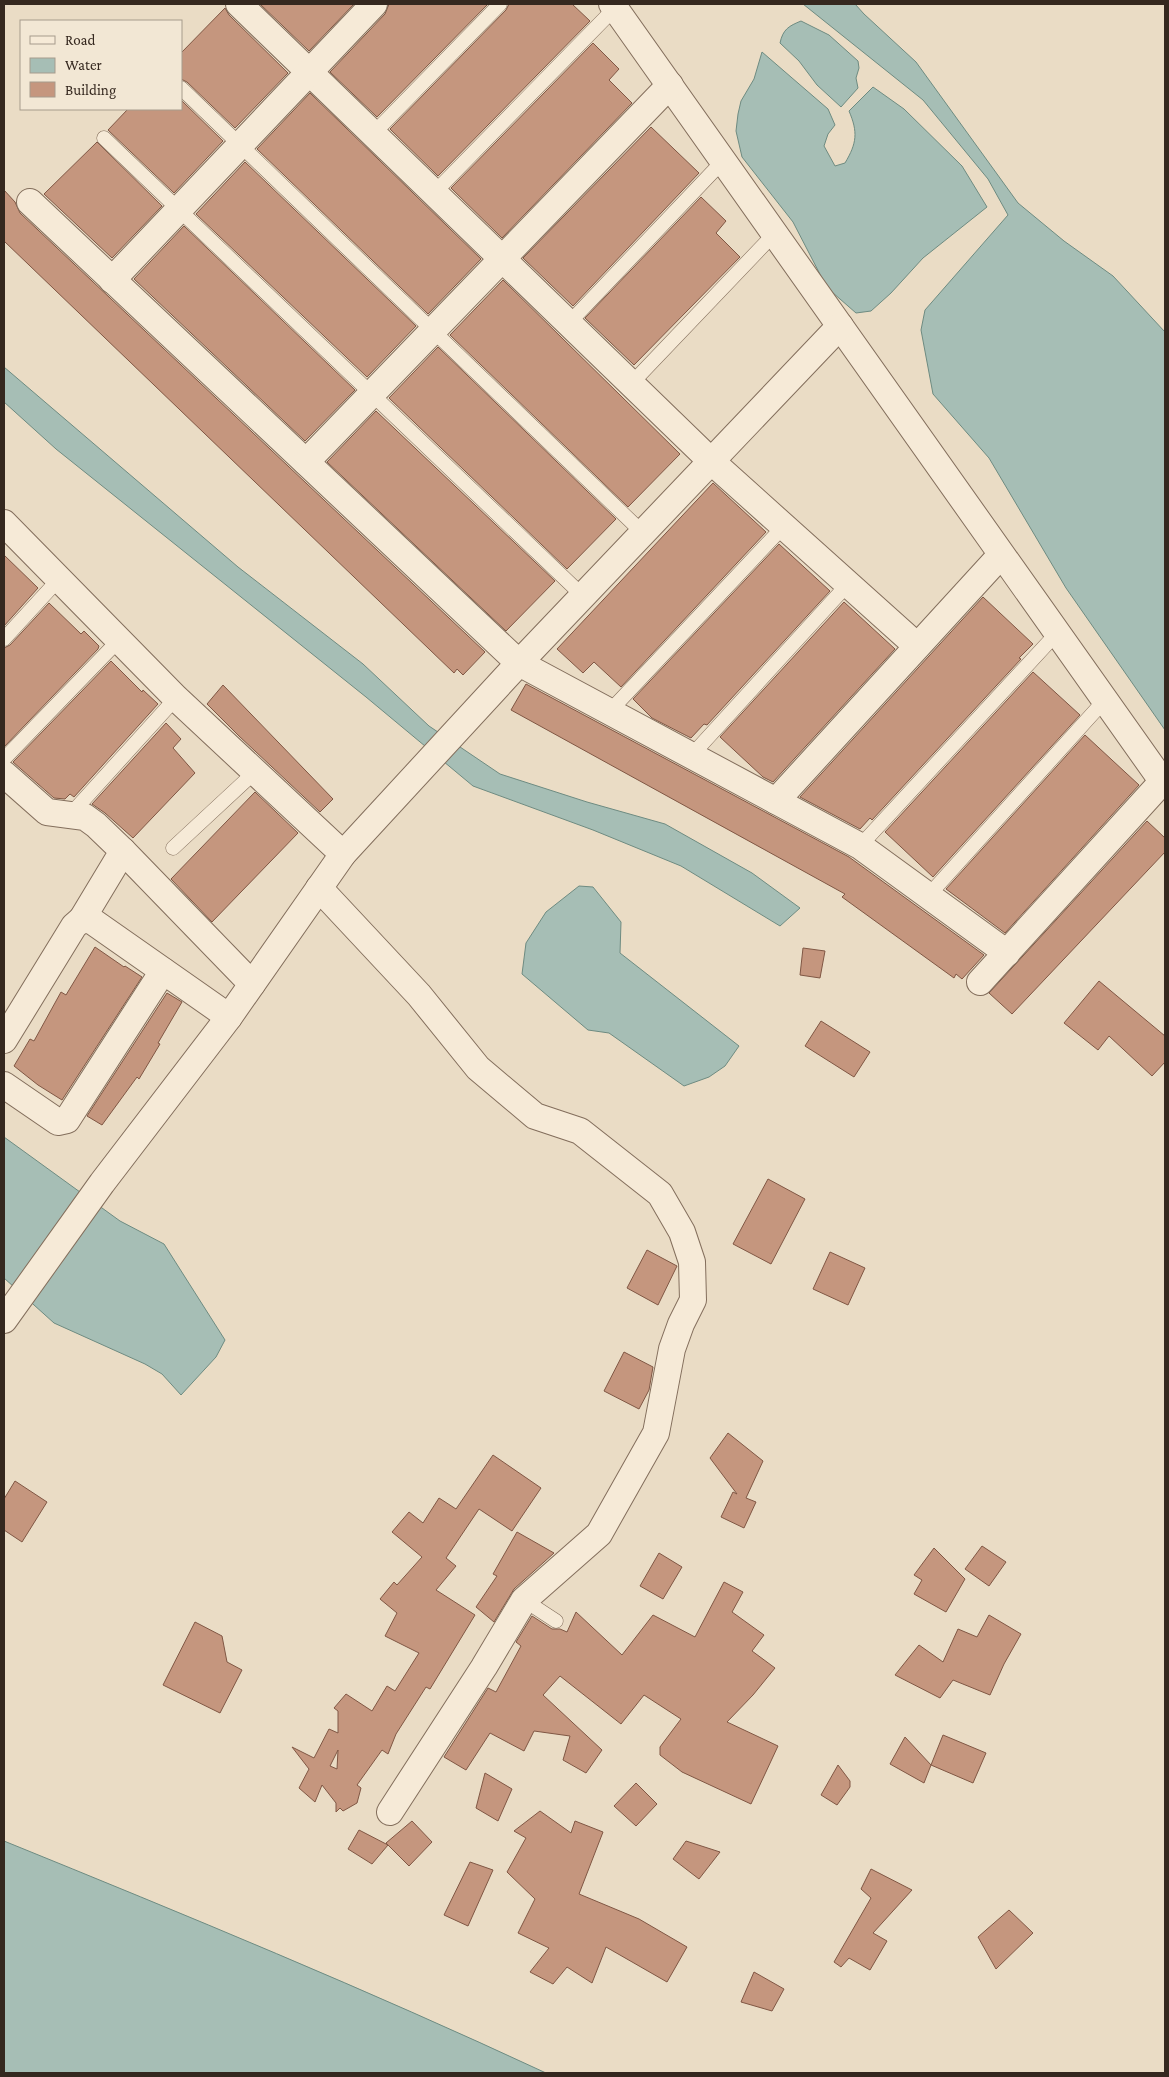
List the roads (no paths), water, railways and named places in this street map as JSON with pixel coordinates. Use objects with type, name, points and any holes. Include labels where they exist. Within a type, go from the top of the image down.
[{"type":"street","points":[[239,4],[711,461],[917,646]]},
{"type":"street","points":[[112,280],[374,4]]},
{"type":"street","points":[[614,6],[1163,784],[980,982]]},
{"type":"street","points":[[306,462],[670,85]]},
{"type":"street","points":[[30,202],[519,663],[860,846],[1007,953]]},
{"type":"street","points":[[4,1320],[102,1183],[229,1017],[343,854],[519,663],[840,326]]},
{"type":"street","points":[[4,523],[176,698],[343,854]]},
{"type":"street","points":[[776,801],[1001,555]]},
{"type":"street","points":[[4,774],[46,812],[84,817],[96,825],[252,984]]},
{"type":"street","points":[[4,1040],[74,926],[82,919],[123,851]]},
{"type":"street","points":[[319,888],[419,995],[478,1068],[535,1116],[580,1131],[660,1194],[682,1232],[692,1262],[693,1300],[681,1324],[672,1349],[656,1433],[598,1534],[524,1600],[484,1667],[390,1812]]},
{"type":"street","points":[[82,919],[92,921],[229,1017]]},
{"type":"street","points":[[4,1084],[58,1122],[67,1120],[163,971]]},
{"type":"lane","points":[[373,134],[500,4]]},
{"type":"lane","points":[[434,193],[614,6]]},
{"type":"lane","points":[[182,89],[643,533]]},
{"type":"lane","points":[[104,138],[583,596]]},
{"type":"lane","points":[[568,323],[724,161]]},
{"type":"lane","points":[[631,384],[775,233]]},
{"type":"lane","points":[[610,711],[784,526]]},
{"type":"lane","points":[[4,638],[59,579]]},
{"type":"lane","points":[[691,756],[848,584]]},
{"type":"lane","points":[[860,846],[1056,633]]},
{"type":"lane","points":[[4,759],[119,640]]},
{"type":"lane","points":[[70,815],[176,698]]},
{"type":"lane","points":[[928,896],[1104,701]]},
{"type":"lane","points":[[173,848],[255,772]]},
{"type":"lane","points":[[524,1600],[556,1621]]},
{"type":"water","points":[[803,4],[855,4],[916,62],[1018,203],[1064,241],[1113,276],[1165,332],[1165,730],[1066,588],[989,458],[933,394],[921,330],[925,310],[1008,215],[988,179],[923,100]]},
{"type":"water","points":[[801,21],[829,35],[858,61],[859,68],[856,78],[858,88],[841,107],[817,85],[799,61],[780,43],[787,29]]},
{"type":"water","points":[[762,52],[828,109],[835,125],[828,134],[824,146],[835,166],[845,163],[854,143],[855,131],[849,111],[873,87],[904,109],[962,166],[987,207],[923,258],[891,293],[871,311],[856,313],[832,292],[823,280],[793,222],[742,157],[736,131],[738,114],[741,101],[754,79]]},
{"type":"water","points":[[4,367],[238,567],[363,664],[429,726],[500,774],[587,802],[665,824],[752,873],[800,908],[780,926],[681,866],[593,830],[473,786],[366,697],[56,449],[4,402]]},
{"type":"water","points":[[579,886],[593,887],[621,922],[620,953],[739,1046],[725,1066],[709,1077],[684,1086],[609,1033],[588,1030],[522,974],[526,943],[546,912]]},
{"type":"water","points":[[4,1137],[120,1221],[164,1244],[225,1340],[216,1357],[181,1395],[162,1374],[145,1364],[54,1323],[4,1278]]},
{"type":"water","points":[[4,1841],[209,1925],[546,2073],[4,2073]]}]
